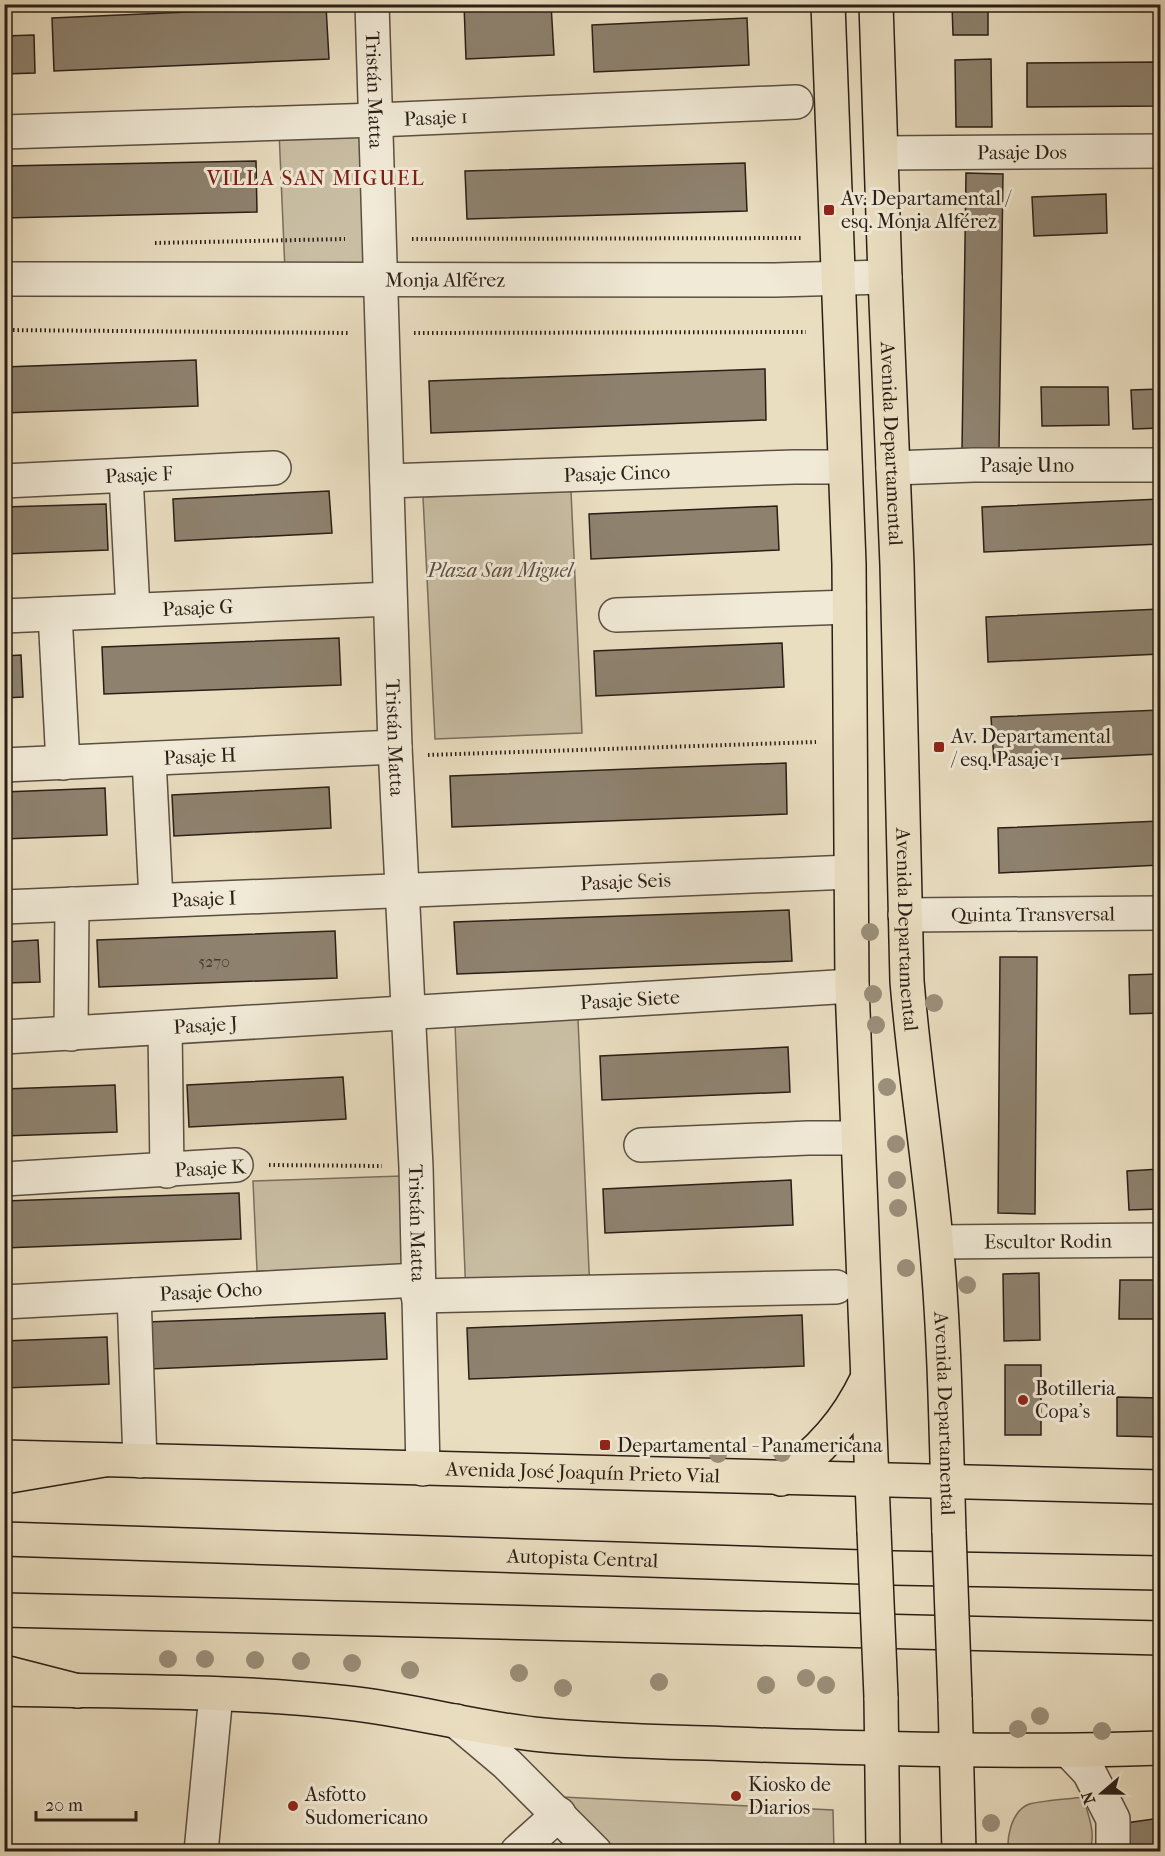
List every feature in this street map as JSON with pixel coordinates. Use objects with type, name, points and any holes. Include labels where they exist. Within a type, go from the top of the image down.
[{"type":"main road","points":[[828,4],[849,607],[852,986],[881,1697],[883,1851]]},
{"type":"main road","name":"Avenida Departamental","points":[[876,4],[897,565],[907,981],[912,1047],[937,1242],[943,1333],[959,1851]]},
{"type":"main road","points":[[781,1479],[813,1456],[827,1442],[843,1423],[867,1379]]},
{"type":"main road","name":"Avenida José Joaquín Prieto Vial","points":[[4,1457],[781,1479],[1161,1487]]},
{"type":"main road","points":[[4,1477],[104,1460]]},
{"type":"main road","name":"Autopista Central","points":[[4,1539],[882,1568],[1161,1574]]},
{"type":"main road","points":[[4,1610],[1161,1638]]},
{"type":"main road","points":[[4,1672],[78,1691]]},
{"type":"main road","points":[[4,1689],[216,1694],[348,1702],[542,1735],[592,1739],[957,1750],[1069,1751],[1161,1748]]},
{"type":"street","name":"Tristán Matta","points":[[372,4],[395,752],[416,1167],[423,1469]]},
{"type":"street","name":"Pasaje 1","points":[[4,132],[376,120],[796,102]]},
{"type":"street","name":"Pasaje Dos","points":[[882,153],[1161,151]]},
{"type":"street","name":"Monja Alférez","points":[[4,279],[838,279],[885,277]]},
{"type":"street","name":"Pasaje Uno","points":[[893,468],[974,465],[1161,465]]},
{"type":"street","name":"Pasaje Cinco","points":[[387,481],[845,467]]},
{"type":"street","name":"Pasaje F","points":[[4,481],[274,468]]},
{"type":"street","points":[[126,476],[133,610]]},
{"type":"street","name":"Pasaje G","points":[[4,616],[390,599]]},
{"type":"street","points":[[616,615],[849,607]]},
{"type":"street","points":[[55,614],[63,763]]},
{"type":"street","name":"Pasaje H","points":[[4,765],[395,752]]},
{"type":"street","points":[[149,759],[156,900]]},
{"type":"street","name":"Pasaje Seis","points":[[401,889],[850,872]]},
{"type":"street","name":"Pasaje I","points":[[4,907],[401,889]]},
{"type":"street","points":[[71,1034],[72,904]]},
{"type":"street","name":"Quinta Transversal","points":[[905,915],[1161,913]]},
{"type":"street","name":"Pasaje Siete","points":[[408,1012],[852,986]]},
{"type":"street","name":"Pasaje J","points":[[4,1037],[165,1029],[408,1012]]},
{"type":"street","points":[[165,1029],[167,1171]]},
{"type":"street","points":[[641,1145],[857,1138]]},
{"type":"street","name":"Pasaje K","points":[[4,1179],[167,1171],[236,1165]]},
{"type":"street","name":"Escultor Rodin","points":[[937,1242],[1161,1240]]},
{"type":"street","name":"Pasaje Ocho","points":[[4,1302],[134,1295],[418,1288],[836,1287]]},
{"type":"street","points":[[134,1295],[140,1461]]},
{"type":"street","points":[[201,1851],[216,1694]]},
{"type":"street","points":[[456,1721],[507,1764],[595,1851]]},
{"type":"street","points":[[1069,1751],[1089,1772],[1113,1819],[1113,1851]]},
{"type":"street","points":[[517,1851],[559,1814]]},
{"type":"path","points":[[395,752],[820,741]]},
{"type":"path","name":"Pasaje K","points":[[236,1165],[416,1167]]},
{"type":"green space","points":[[359,127],[366,267],[285,271],[279,131]]},
{"type":"green space","name":"Plaza San Miguel","points":[[571,491],[582,733],[435,739],[423,497]]},
{"type":"green space","points":[[578,1019],[590,1292],[466,1297],[455,1024]]},
{"type":"green space","points":[[401,1176],[404,1268],[257,1271],[253,1181]]},
{"type":"green space","points":[[562,1797],[833,1810],[834,1851],[612,1851]]},
{"type":"green space","points":[[1083,1797],[1092,1831],[1089,1851],[1008,1851],[1011,1826],[1017,1814],[1027,1805]]},
{"type":"building","points":[[464,4],[551,4],[554,55],[466,59]]},
{"type":"building","points":[[952,4],[988,4],[988,35],[953,35]]},
{"type":"building","points":[[326,6],[329,59],[54,71],[52,18]]},
{"type":"building","points":[[747,18],[749,65],[594,72],[592,25]]},
{"type":"building","points":[[34,35],[35,73],[4,74],[4,36]]},
{"type":"building","points":[[991,59],[992,127],[956,127],[955,60]]},
{"type":"building","points":[[1160,62],[1160,106],[1027,107],[1027,63]]},
{"type":"building","points":[[256,161],[257,212],[4,218],[4,166]]},
{"type":"building","points":[[745,163],[747,211],[467,219],[465,171]]},
{"type":"building","points":[[966,173],[1003,174],[999,450],[962,450]]},
{"type":"building","points":[[1106,194],[1107,233],[1034,236],[1032,197]]},
{"type":"building","points":[[196,360],[198,406],[4,413],[4,367]]},
{"type":"building","points":[[765,369],[766,420],[431,433],[429,381]]},
{"type":"building","points":[[1041,387],[1108,387],[1109,425],[1042,426]]},
{"type":"building","points":[[1160,389],[1160,428],[1133,429],[1131,390]]},
{"type":"building","points":[[329,491],[332,533],[175,541],[173,499]]},
{"type":"building","points":[[1160,499],[1160,544],[984,552],[982,507]]},
{"type":"building","points":[[106,504],[108,550],[4,554],[4,507]]},
{"type":"building","points":[[777,506],[779,550],[591,559],[589,514]]},
{"type":"building","points":[[1160,609],[1160,654],[988,662],[986,617]]},
{"type":"building","points":[[339,638],[341,685],[104,694],[102,647]]},
{"type":"building","points":[[782,643],[784,687],[596,696],[594,651]]},
{"type":"building","points":[[21,655],[23,697],[4,698],[4,656]]},
{"type":"building","points":[[1160,710],[1160,754],[994,762],[991,717]]},
{"type":"building","points":[[786,763],[787,814],[452,827],[450,776]]},
{"type":"building","points":[[329,787],[331,828],[174,836],[172,795]]},
{"type":"building","points":[[105,788],[107,835],[4,839],[4,792]]},
{"type":"building","points":[[1160,821],[1160,865],[999,873],[998,828]]},
{"type":"building","points":[[789,910],[792,961],[457,974],[454,922]]},
{"type":"building","points":[[335,931],[337,978],[99,987],[97,940]]},
{"type":"building","points":[[38,940],[40,982],[4,983],[4,942]]},
{"type":"building","points":[[1000,957],[1037,957],[1035,1214],[998,1213]]},
{"type":"building","points":[[1160,974],[1160,1013],[1130,1014],[1129,975]]},
{"type":"building","points":[[788,1047],[790,1092],[602,1100],[600,1056]]},
{"type":"building","points":[[343,1077],[346,1119],[189,1127],[187,1085]]},
{"type":"building","points":[[115,1085],[117,1132],[4,1136],[4,1089]]},
{"type":"building","points":[[1160,1169],[1160,1209],[1129,1210],[1127,1171]]},
{"type":"building","points":[[791,1180],[793,1225],[605,1233],[603,1189]]},
{"type":"building","points":[[239,1193],[241,1239],[4,1248],[4,1201]]},
{"type":"building","points":[[1039,1273],[1040,1340],[1004,1341],[1003,1274]]},
{"type":"building","points":[[1120,1280],[1160,1280],[1160,1319],[1119,1319]]},
{"type":"building","points":[[385,1313],[387,1359],[149,1369],[147,1322]]},
{"type":"building","points":[[802,1315],[804,1366],[469,1379],[467,1328]]},
{"type":"building","points":[[107,1337],[109,1384],[4,1388],[4,1341]]},
{"type":"building","name":"Botilleria Copa's","points":[[1005,1365],[1041,1365],[1041,1435],[1005,1435]]},
{"type":"building","points":[[1117,1397],[1160,1398],[1160,1437],[1117,1436]]},
{"type":"building","points":[[1160,1818],[1160,1852],[1130,1852],[1126,1823]]},
{"type":"place","name":"Av. Departamental / esq. Monja Alférez","points":[[829,210]]},
{"type":"place","name":"Av. Departamental / esq. Pasaje 1","points":[[939,747]]},
{"type":"place","name":"Botilleria Copa's","points":[[1023,1400]]},
{"type":"place","name":"Departamental - Panamericana","points":[[605,1445]]},
{"type":"place","name":"Kiosko de Diarios","points":[[736,1796]]},
{"type":"place","name":"Asfotto Sudomericano","points":[[293,1806]]},
{"type":"district","name":"VILLA SAN MIGUEL","points":[[316,178]]}]
